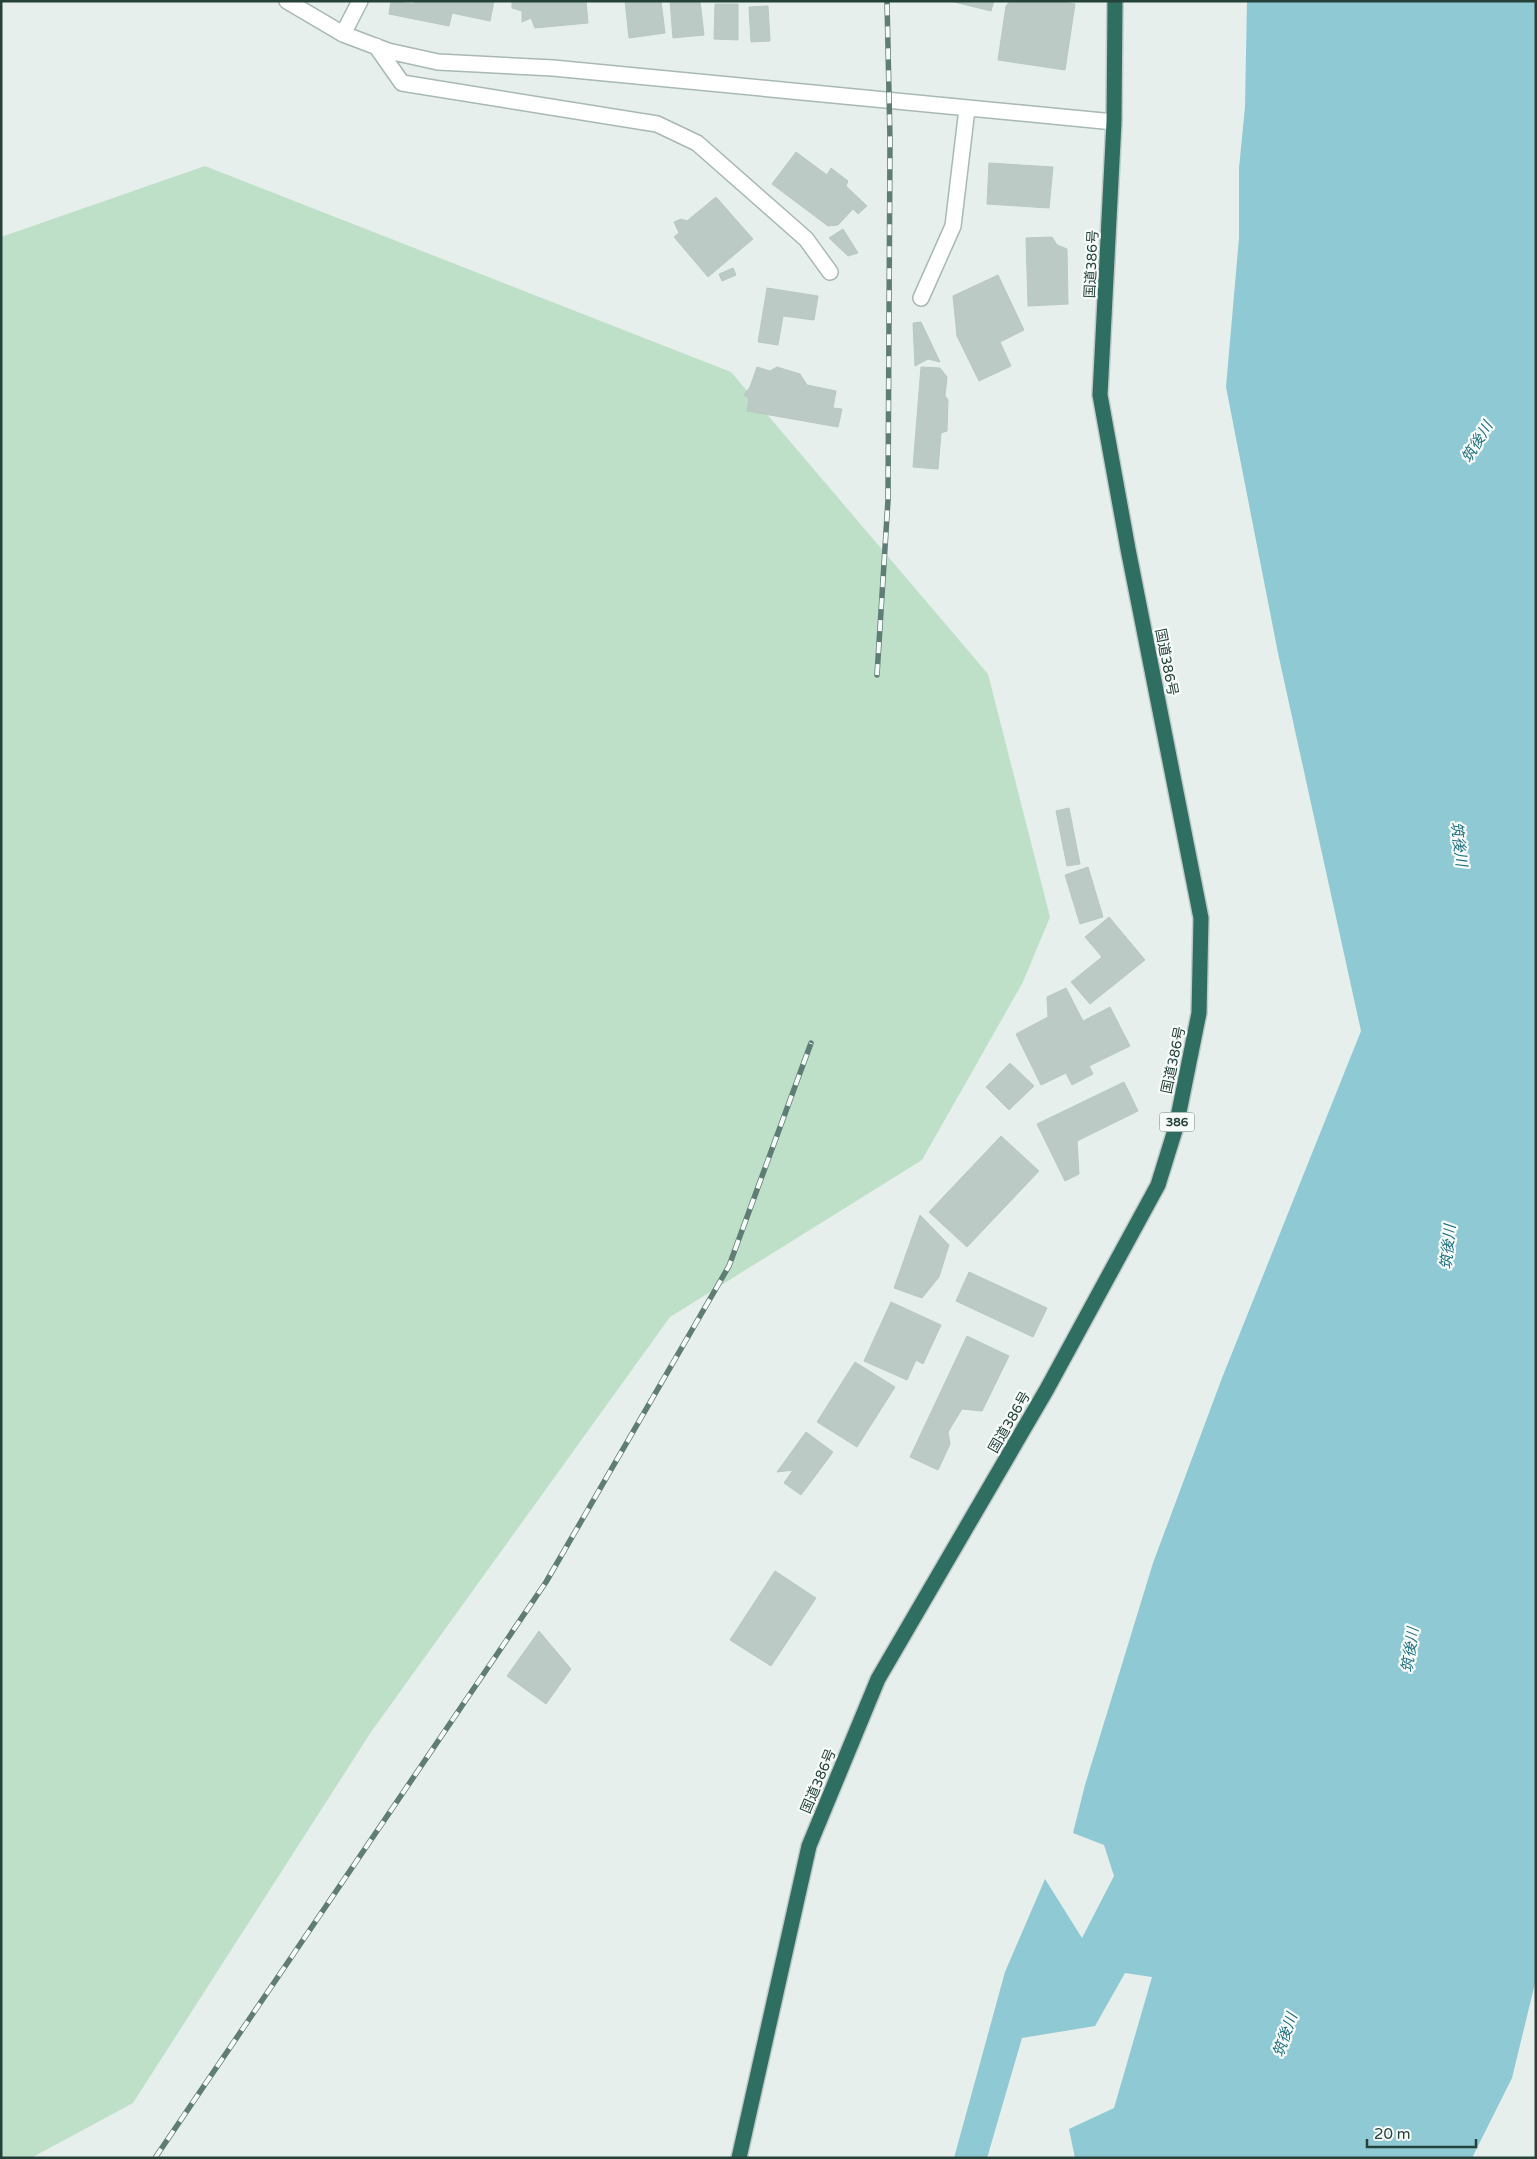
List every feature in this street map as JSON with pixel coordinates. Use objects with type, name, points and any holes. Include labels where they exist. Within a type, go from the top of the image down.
[{"type":"highway","name":"国道386号","points":[[739,2158],[809,1846],[878,1679],[1047,1389],[1158,1185],[1176,1127],[1199,1013],[1201,918],[1128,549],[1100,395],[1114,122],[1115,1]]},
{"type":"street","points":[[287,1],[343,34],[376,46],[438,62],[553,68],[1114,122]]},
{"type":"street","points":[[343,34],[360,1]]},
{"type":"street","points":[[376,46],[402,83],[657,124],[697,143],[806,239],[830,272]]},
{"type":"street","points":[[921,298],[953,226],[967,109]]},
{"type":"green space","points":[[205,166],[731,372],[988,674],[1050,917],[1023,982],[922,1160],[670,1317],[371,1732],[133,2103],[31,2158],[1,2158],[1,237]]},
{"type":"water","name":"筑後川","points":[[1247,1],[1536,1],[1536,1979],[1512,2078],[1472,2158],[1075,2158],[1069,2129],[1114,2108],[1152,1977],[1125,1973],[1095,2026],[1022,2038],[987,2158],[954,2158],[1005,1972],[1045,1879],[1082,1938],[1114,1876],[1104,1845],[1073,1833],[1085,1785],[1153,1563],[1222,1378],[1361,1031],[1278,653],[1226,387],[1239,238],[1239,168],[1245,107]]},
{"type":"building","points":[[391,1],[413,4],[414,1],[494,1],[490,21],[452,13],[449,26],[389,14]]},
{"type":"building","points":[[512,1],[586,1],[588,23],[535,28],[531,18],[522,22],[522,11],[512,8]]},
{"type":"building","points":[[625,1],[661,1],[665,33],[629,38]]},
{"type":"building","points":[[670,1],[700,1],[704,35],[673,38]]},
{"type":"building","points":[[950,1],[994,1],[991,11]]},
{"type":"building","points":[[1010,1],[1058,1],[1075,4],[1065,70],[998,60],[1006,6]]},
{"type":"building","points":[[715,4],[738,4],[738,40],[714,39]]},
{"type":"building","points":[[768,6],[770,41],[751,42],[749,7]]},
{"type":"building","points":[[796,152],[827,175],[831,168],[848,181],[846,186],[867,206],[858,214],[853,209],[838,225],[828,226],[772,184]]},
{"type":"building","points":[[989,163],[1053,167],[1049,208],[987,204]]},
{"type":"building","points":[[716,197],[753,239],[708,277],[674,237],[679,233],[674,222],[681,219],[687,221]]},
{"type":"building","points":[[843,229],[858,253],[848,256],[829,238]]},
{"type":"building","points":[[1052,237],[1057,245],[1067,249],[1068,304],[1028,306],[1026,238]]},
{"type":"building","points":[[733,268],[736,275],[722,281],[719,274]]},
{"type":"building","points":[[998,275],[1024,330],[1000,342],[1011,366],[979,381],[957,336],[953,296]]},
{"type":"building","points":[[767,288],[818,296],[814,320],[783,316],[778,345],[758,342]]},
{"type":"building","points":[[921,322],[940,362],[928,359],[915,366],[913,323]]},
{"type":"building","points":[[757,367],[770,371],[777,367],[800,374],[807,385],[836,391],[833,408],[842,409],[838,427],[747,411],[749,398],[744,395],[750,387]]},
{"type":"building","points":[[921,367],[940,368],[947,377],[945,396],[948,400],[947,431],[941,433],[938,469],[913,467]]},
{"type":"building","points":[[1069,808],[1080,864],[1067,866],[1056,811]]},
{"type":"building","points":[[1088,867],[1103,917],[1080,924],[1065,875]]},
{"type":"building","points":[[1109,917],[1145,960],[1090,1004],[1071,982],[1102,957],[1085,937]]},
{"type":"building","points":[[1066,988],[1083,1021],[1110,1007],[1130,1046],[1089,1066],[1093,1074],[1072,1085],[1066,1073],[1041,1085],[1016,1034],[1048,1017],[1047,997]]},
{"type":"building","points":[[1010,1063],[1034,1086],[1009,1110],[986,1087]]},
{"type":"building","points":[[1124,1082],[1138,1111],[1077,1141],[1079,1174],[1065,1181],[1037,1124]]},
{"type":"building","points":[[1001,1136],[1039,1171],[967,1247],[929,1212]]},
{"type":"building","points":[[920,1215],[949,1245],[939,1277],[922,1298],[894,1288]]},
{"type":"building","points":[[969,1272],[1047,1308],[1033,1337],[956,1301]]},
{"type":"building","points":[[891,1302],[941,1325],[923,1364],[916,1360],[907,1380],[864,1361]]},
{"type":"building","points":[[967,1336],[1009,1356],[982,1411],[962,1409],[948,1432],[950,1444],[938,1470],[910,1457]]},
{"type":"building","points":[[855,1362],[895,1387],[857,1447],[817,1422]]},
{"type":"building","points":[[806,1432],[833,1452],[801,1495],[784,1483],[793,1470],[777,1472]]},
{"type":"building","points":[[775,1571],[816,1598],[771,1666],[730,1640]]},
{"type":"building","points":[[539,1631],[571,1669],[546,1704],[507,1676]]},
{"type":"railway","points":[[877,675],[888,500],[890,140],[887,1]]},
{"type":"railway","points":[[155,2158],[546,1582],[729,1266],[811,1043]]}]
